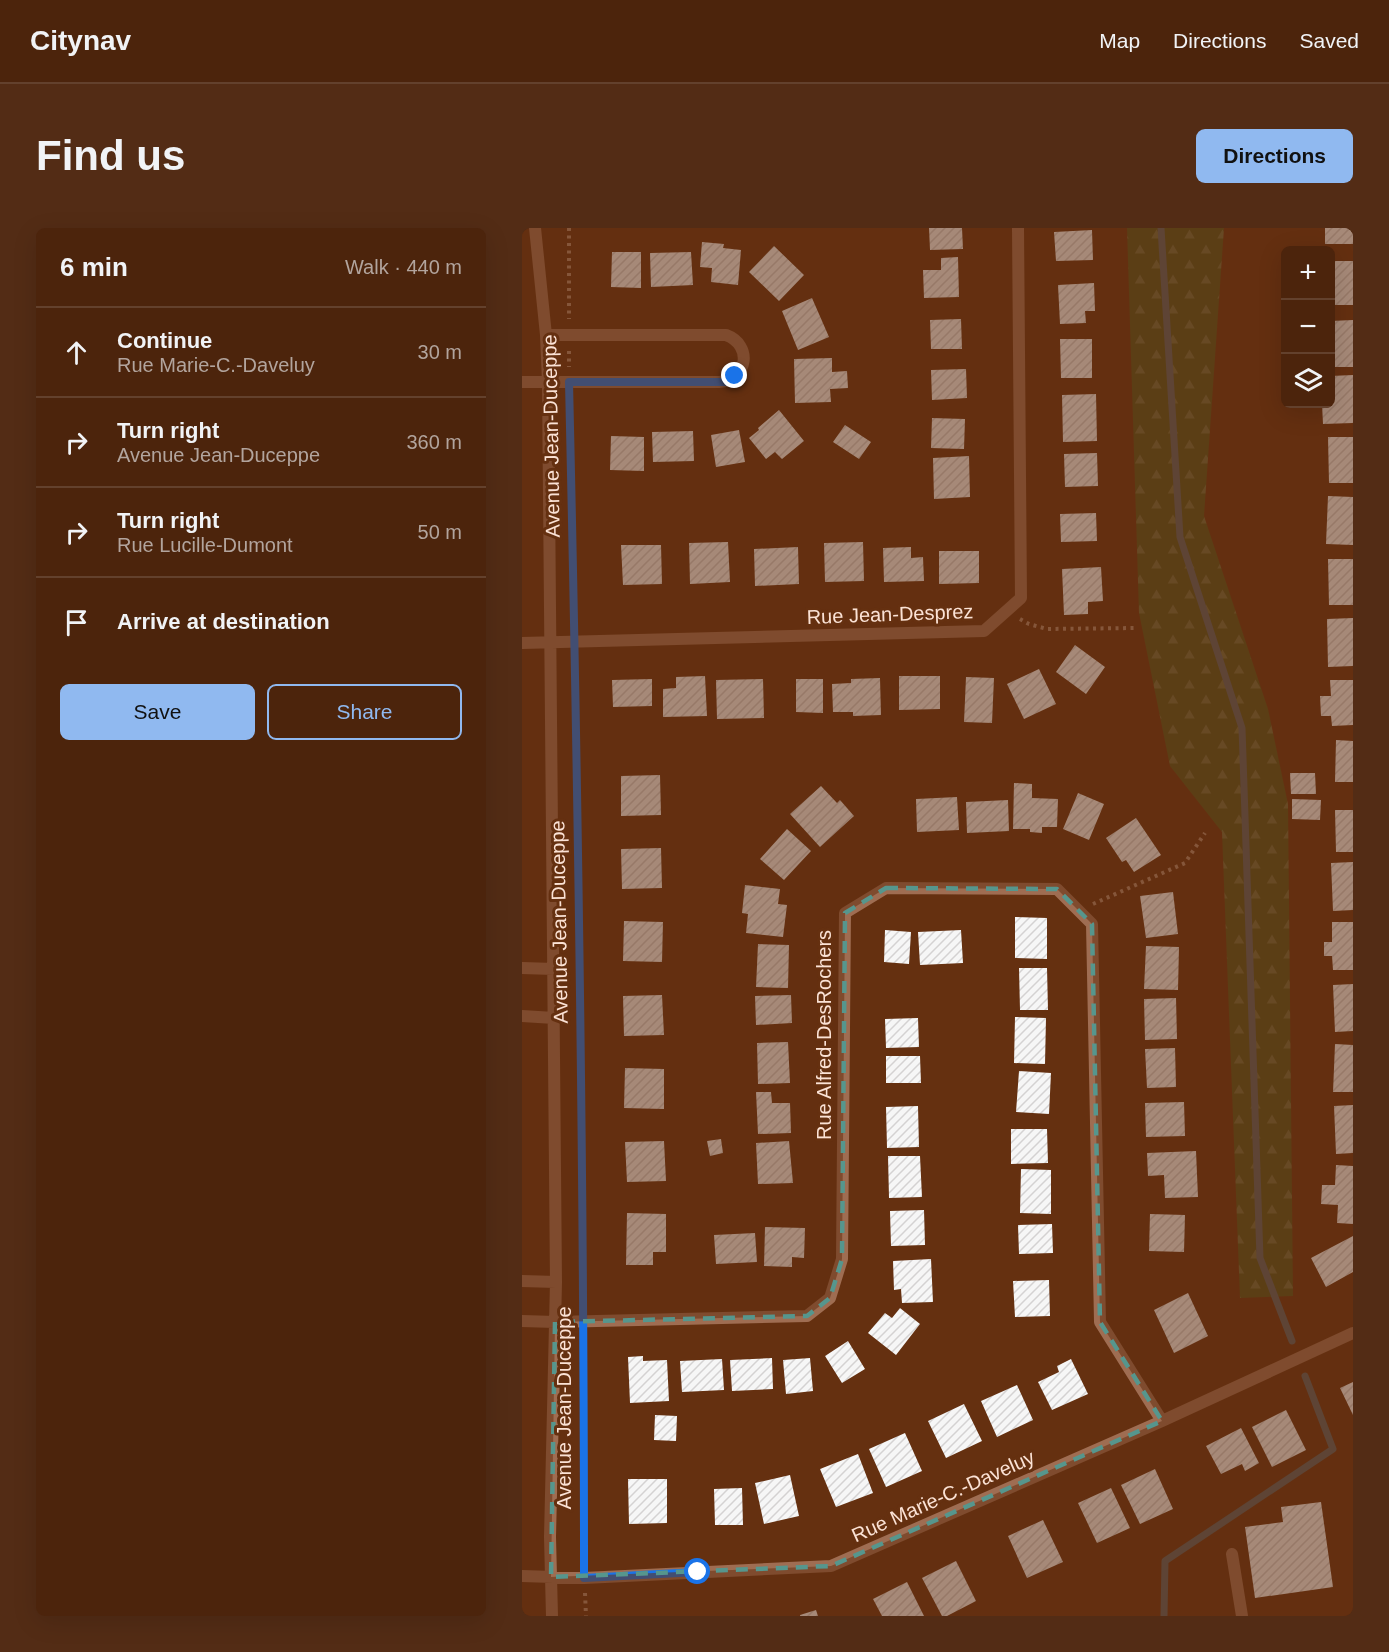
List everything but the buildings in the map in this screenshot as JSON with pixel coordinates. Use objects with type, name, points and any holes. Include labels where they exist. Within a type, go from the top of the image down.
[{"type":"street","name":"Avenue Jean-Duceppe","points":[[535,228],[546,335],[548,382],[556,1282],[550,1576],[552,1616]]},
{"type":"street","name":"Rue Jean-Desprez","points":[[522,643],[984,631],[1021,598],[1018,228]]},
{"type":"street","points":[[522,382],[725,382],[739,373],[744,361],[742,348],[726,335],[546,335]]},
{"type":"street","name":"Rue Alfred-DesRochers","points":[[555,1322],[807,1316],[830,1298],[842,1259],[845,913],[886,888],[1057,889],[1092,924],[1100,1322],[1162,1421]]},
{"type":"street","name":"Avenue Jean-Duceppe","points":[[522,968],[554,969]]},
{"type":"street","name":"Avenue Jean-Duceppe","points":[[522,1016],[554,1017]]},
{"type":"street","name":"Avenue Jean-Duceppe","points":[[522,1281],[556,1282]]},
{"type":"street","name":"Avenue Jean-Duceppe","points":[[522,1321],[555,1322]]},
{"type":"street","name":"Rue Marie-C.-Daveluy","points":[[522,1576],[584,1578],[831,1566],[1162,1421],[1353,1333]]},
{"type":"street","points":[[1232,1554],[1242,1616]]},
{"type":"path","name":"Avenue Jean-Duceppe","points":[[569,228],[569,382],[575,643],[586,1616]]},
{"type":"path","points":[[1006,612],[1029,624],[1047,629],[1134,628]]},
{"type":"path","points":[[1079,911],[1185,863],[1205,833]]},
{"type":"highlighted area","points":[[886,888],[1057,889],[1092,924],[1100,1322],[1162,1421],[831,1566],[551,1577],[555,1322],[807,1316],[830,1298],[842,1259],[845,913]]},
{"type":"green space","points":[[1127,228],[1224,228],[1204,516],[1268,709],[1288,804],[1293,1296],[1240,1298],[1222,832],[1170,766],[1139,613]]},
{"type":"waterway","points":[[1161,228],[1180,537],[1242,728],[1260,1258],[1292,1341]]},
{"type":"waterway","points":[[1164,1616],[1165,1561],[1333,1449],[1305,1376]]},
{"type":"route","points":[[698,1572],[584,1578],[584,1321],[575,643],[569,382],[725,382],[735,376]]}]
